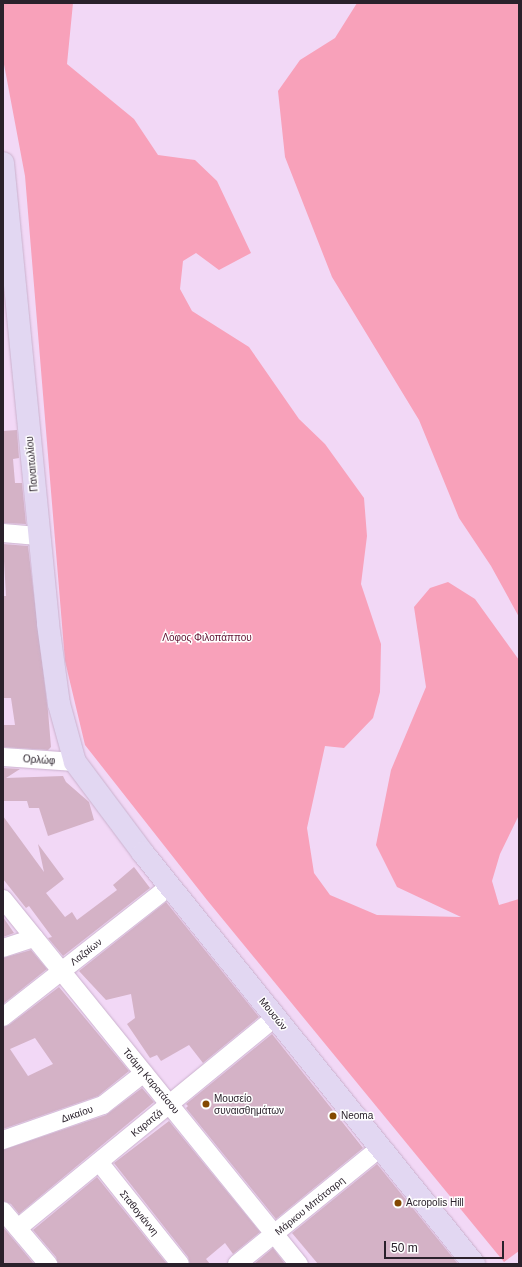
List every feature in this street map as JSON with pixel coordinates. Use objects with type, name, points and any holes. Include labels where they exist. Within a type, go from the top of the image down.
[{"type":"street","name":"Παναιτωλίου","points":[[3,163],[9,288],[38,536],[59,704],[75,762]]},
{"type":"street","points":[[3,533],[38,536]]},
{"type":"street","name":"Ορλώφ","points":[[3,757],[75,762]]},
{"type":"street","name":"Μουσών","points":[[75,762],[170,886],[474,1264]]},
{"type":"street","name":"Λαζαίων","points":[[3,1017],[170,886]]},
{"type":"street","name":"Τσάμη Καρατάσου","points":[[3,900],[299,1264]]},
{"type":"street","points":[[3,948],[34,938]]},
{"type":"street","name":"Καρατζά","points":[[18,1228],[276,1017]]},
{"type":"street","name":"Δικαίου","points":[[3,1140],[103,1105],[144,1073]]},
{"type":"street","name":"Μάρκου Μπότσαρη","points":[[237,1264],[381,1147]]},
{"type":"street","name":"Σταθογιάννη","points":[[99,1162],[180,1264]]},
{"type":"street","points":[[3,1210],[48,1264]]},
{"type":"green space","name":"Λόφος Φιλοπάππου","points":[[3,3],[73,3],[67,64],[134,119],[158,155],[195,160],[217,181],[251,253],[219,270],[196,253],[183,261],[180,289],[192,311],[249,347],[299,419],[325,444],[364,498],[367,536],[361,584],[381,644],[380,692],[373,718],[344,748],[325,746],[307,828],[314,873],[330,895],[377,915],[461,917],[397,887],[376,845],[391,770],[426,687],[414,607],[430,588],[448,582],[475,599],[519,660],[519,815],[500,854],[492,881],[499,905],[519,899],[519,1251],[504,1262],[207,900],[85,745],[65,661],[25,176],[3,59]]},
{"type":"green space","points":[[357,3],[519,3],[519,617],[491,566],[459,518],[419,420],[332,277],[285,157],[278,91],[300,60],[335,38]]},
{"type":"building","points":[[17,430],[19,458],[13,459],[15,483],[22,483],[26,524],[3,523],[3,431]]},
{"type":"building","points":[[3,544],[28,546],[48,711],[51,747],[48,750],[3,747],[3,725],[15,725],[11,698],[3,698],[3,596],[6,596]]},
{"type":"building","points":[[3,768],[20,769],[6,778],[63,776],[66,782],[89,802],[94,820],[48,836],[39,808],[29,808],[27,801],[3,801]]},
{"type":"building","points":[[3,816],[44,872],[38,844],[64,879],[46,893],[65,917],[72,912],[77,920],[117,890],[113,885],[134,867],[150,888],[63,956],[48,938],[52,937],[29,906],[26,908],[3,879]]},
{"type":"building","points":[[166,902],[259,1017],[203,1063],[189,1045],[161,1061],[157,1055],[150,1058],[127,1024],[135,1018],[131,994],[106,1000],[79,971]]},
{"type":"building","points":[[3,917],[14,933],[3,937]]},
{"type":"building","points":[[31,950],[47,969],[3,1004],[3,958]]},
{"type":"building","points":[[59,987],[129,1071],[98,1096],[3,1129],[3,1027],[9,1025]],"holes":[[[35,1038],[53,1064],[28,1076],[10,1049]]]},
{"type":"building","points":[[272,1034],[363,1148],[276,1219],[186,1108],[188,1106],[186,1104]]},
{"type":"building","points":[[142,1088],[154,1102],[19,1214],[11,1204],[3,1201],[3,1150],[106,1115]]},
{"type":"building","points":[[169,1121],[260,1232],[233,1254],[225,1243],[206,1259],[210,1264],[190,1264],[188,1257],[114,1163]]},
{"type":"building","points":[[377,1164],[458,1264],[318,1264],[292,1233]]},
{"type":"building","points":[[97,1177],[167,1264],[58,1264],[56,1257],[33,1230]]},
{"type":"building","points":[[3,1227],[34,1264],[3,1264]]},
{"type":"building","points":[[273,1248],[285,1264],[254,1264]]},
{"type":"place","name":"Μουσείο συναισθημάτων","points":[[206,1104]]},
{"type":"place","name":"Neoma","points":[[333,1116]]},
{"type":"place","name":"Acropolis Hill","points":[[398,1203]]}]
